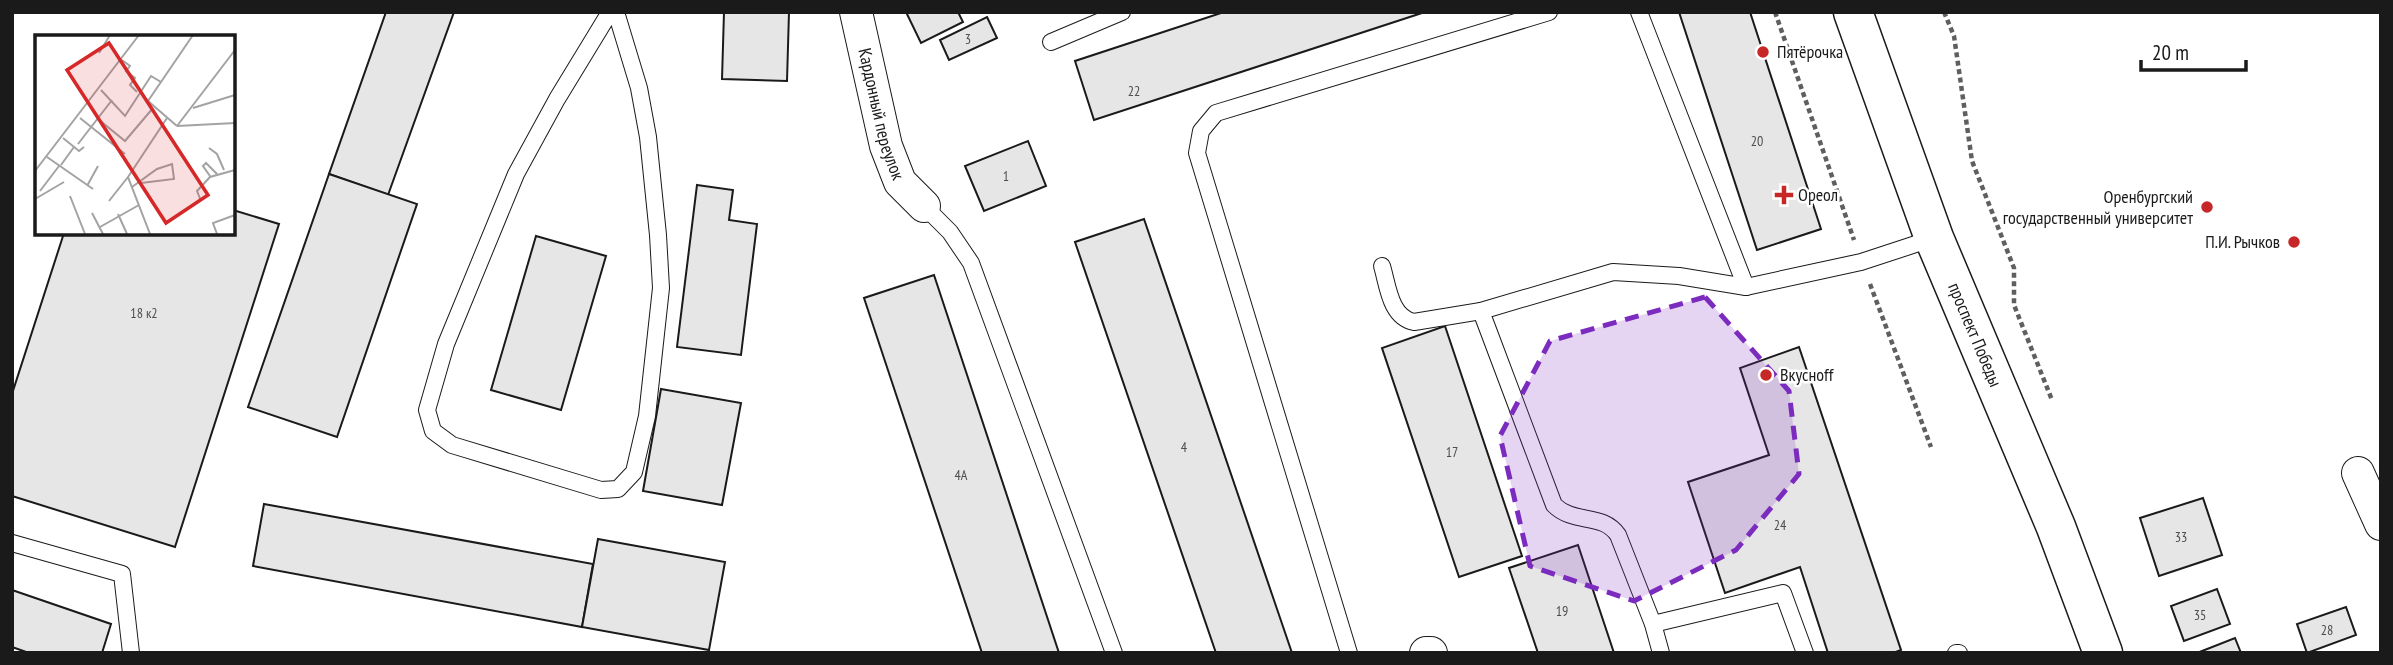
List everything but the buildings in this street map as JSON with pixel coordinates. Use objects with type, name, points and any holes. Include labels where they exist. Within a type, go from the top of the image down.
[{"type":"main road","name":"проспект Победы","points":[[1853,12],[1934,237],[2056,527],[2103,653]]},
{"type":"street","name":"Кардонный переулок","points":[[856,12],[886,146],[900,182],[924,206]]},
{"type":"street","points":[[2358,473],[2381,524]]},
{"type":"lane","points":[[610,12],[557,99],[516,174],[446,344],[427,410],[433,431],[452,445],[601,490],[618,489],[634,472],[647,416],[661,288],[648,136],[639,88],[616,12]]},
{"type":"lane","points":[[1051,42],[1122,12]]},
{"type":"lane","points":[[1349,653],[1197,153],[1201,131],[1216,113],[1549,12]]},
{"type":"lane","points":[[1639,12],[1746,287]]},
{"type":"lane","points":[[924,206],[950,232],[971,263],[1114,653]]},
{"type":"lane","points":[[1382,266],[1396,313],[1404,320],[1414,322],[1481,311],[1613,272],[1679,276],[1746,287],[1861,262],[1934,237]]},
{"type":"lane","points":[[1481,311],[1554,505],[1570,517],[1603,522],[1612,527],[1653,624],[1661,653]]},
{"type":"lane","points":[[12,543],[122,574],[131,653]]},
{"type":"lane","points":[[1653,624],[1783,593],[1805,653]]},
{"type":"path","points":[[1775,12],[1861,262],[1931,447]]},
{"type":"path","points":[[1944,12],[1954,36],[1972,161],[2014,268],[2014,305],[2052,400]]},
{"type":"highlighted area","points":[[1705,297],[1789,391],[1799,474],[1736,550],[1634,601],[1530,566],[1500,436],[1550,341]]},
{"type":"place","name":"Пятёрочка","points":[[1763,52]]},
{"type":"place","name":"Ореол","points":[[1784,195]]},
{"type":"place","name":"Оренбургский государственный университет","points":[[2207,207]]},
{"type":"place","name":"П.И. Рычков","points":[[2294,242]]},
{"type":"place","name":"Вкусноff","points":[[1766,375]]}]
